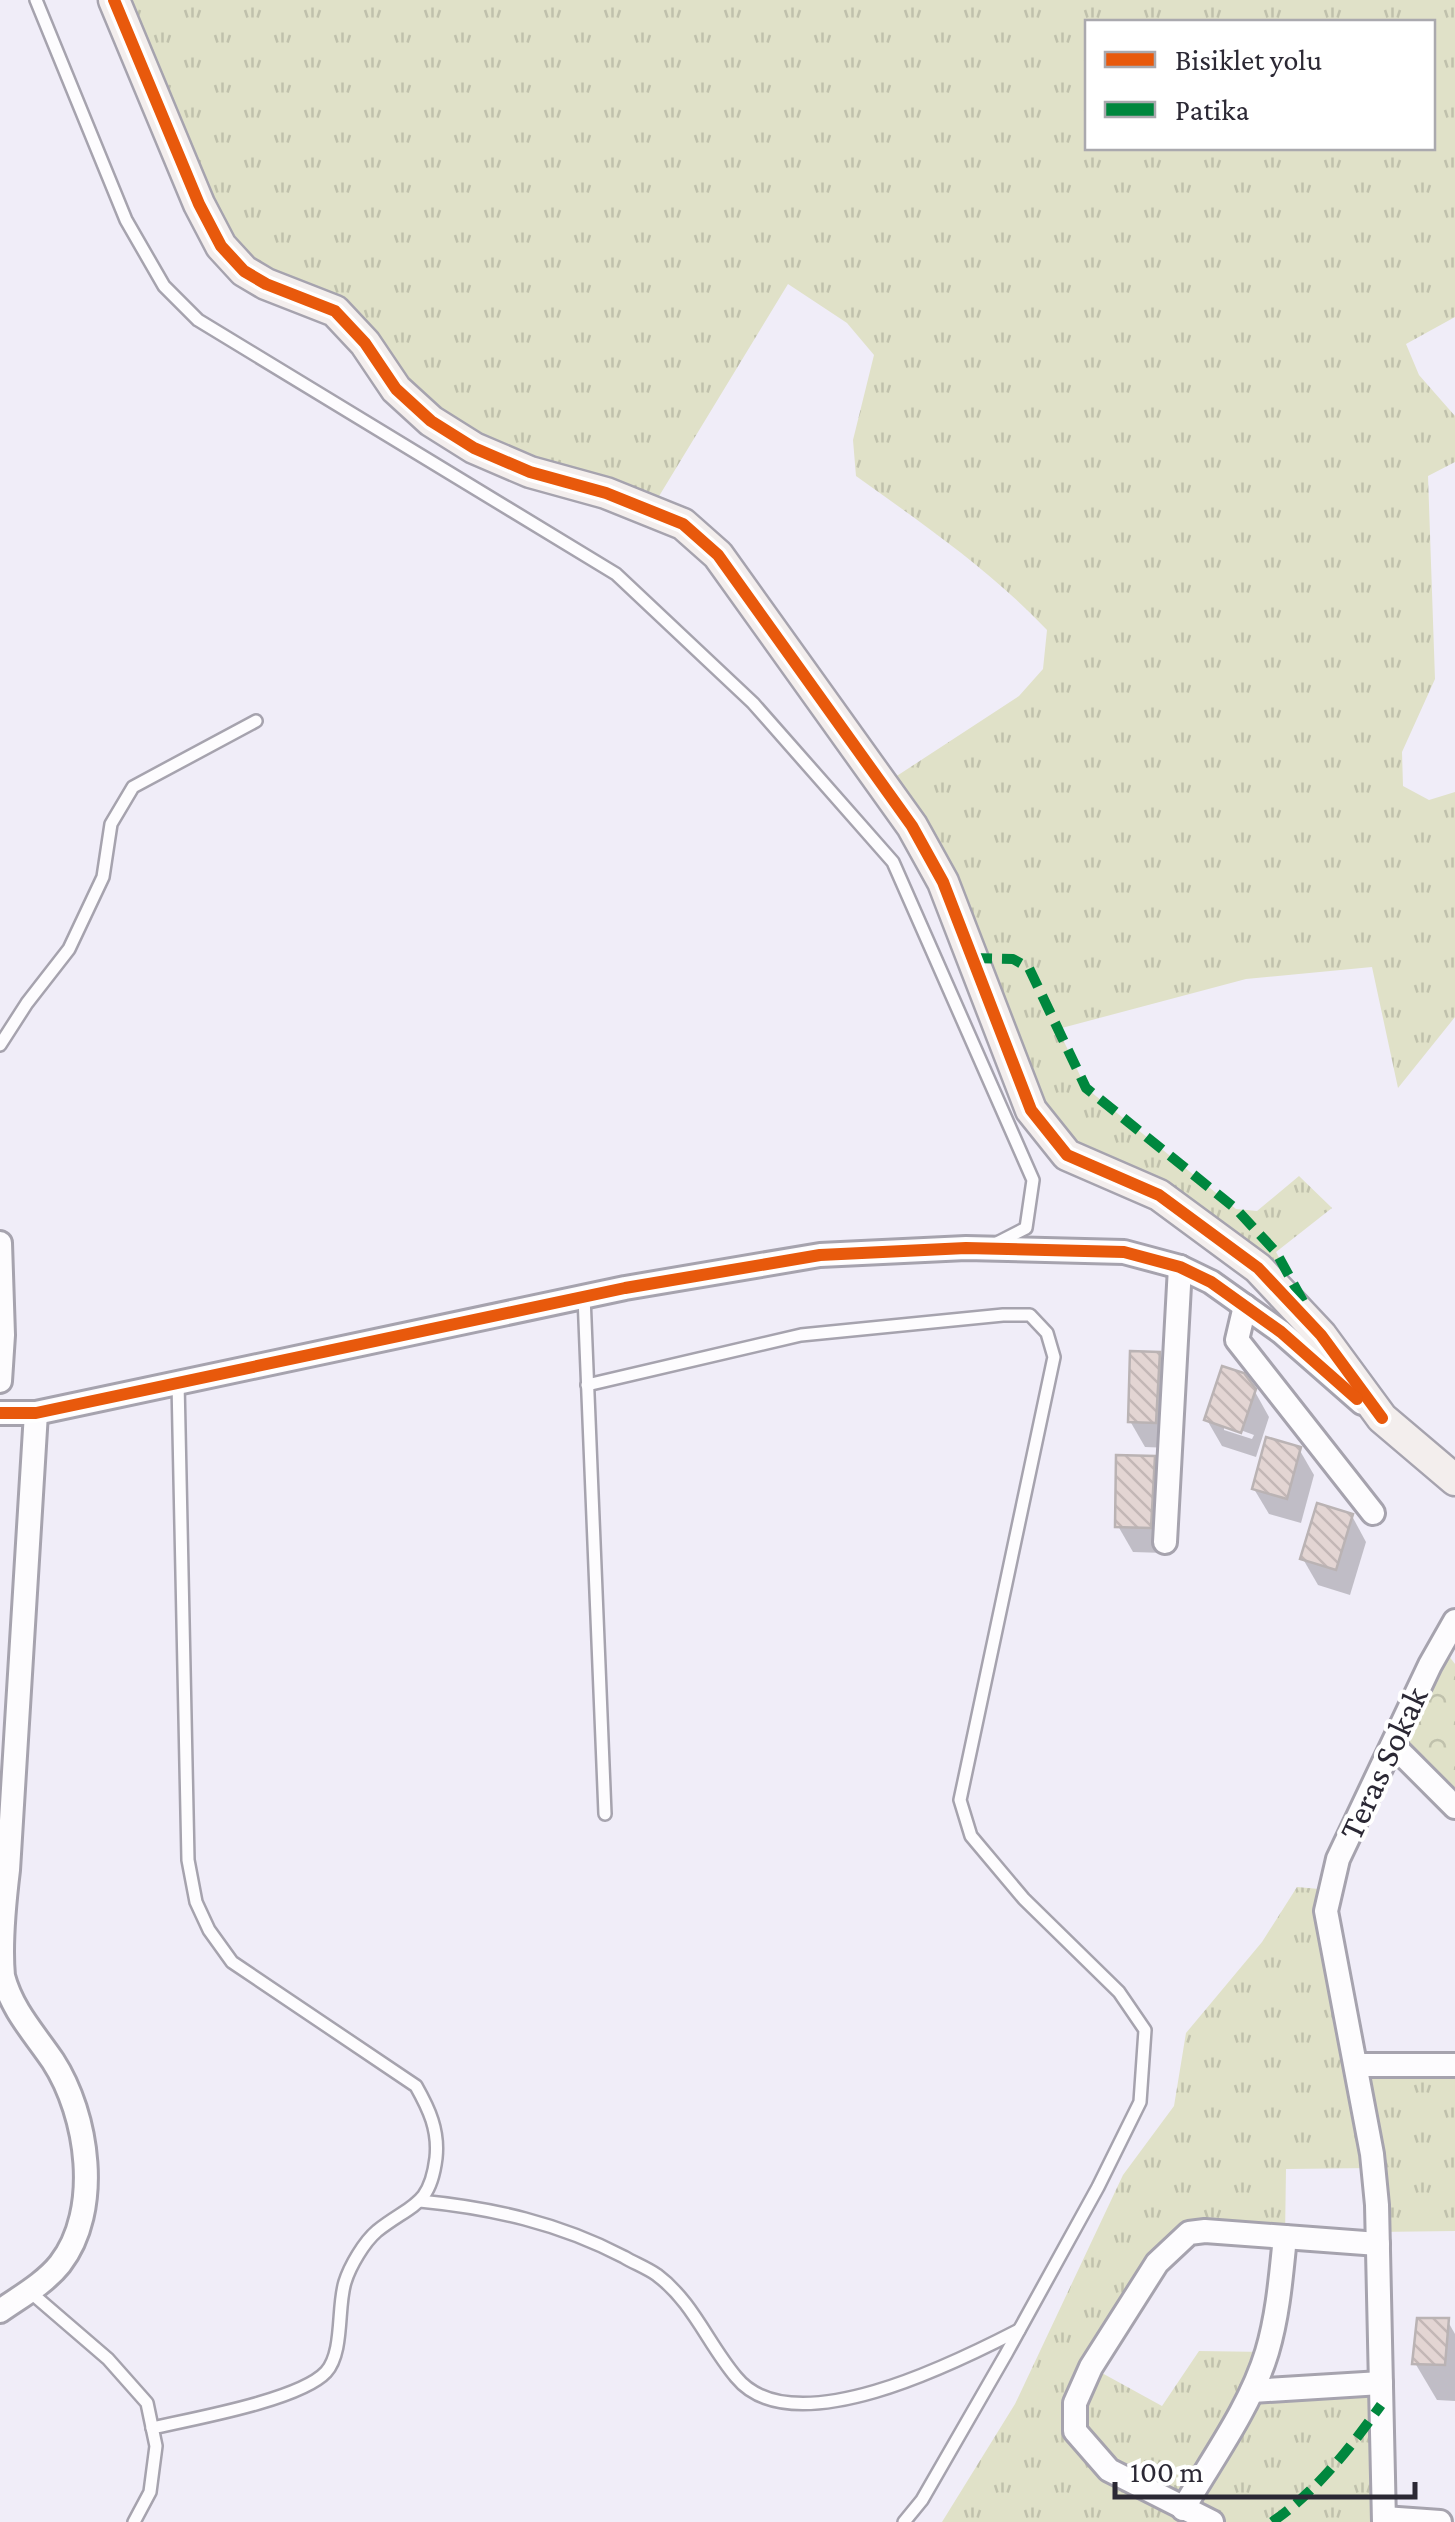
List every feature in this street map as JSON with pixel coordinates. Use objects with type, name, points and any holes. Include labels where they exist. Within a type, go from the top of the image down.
[{"type":"street","points":[[114,0],[221,246],[244,271],[334,311],[365,343],[396,390],[431,422],[474,448],[530,472],[606,493],[682,524],[718,555],[912,826],[943,882],[1031,1110],[1067,1155],[1159,1195],[1258,1268],[1322,1335],[1382,1418]]},
{"type":"street","points":[[0,1243],[0,1381]]},
{"type":"street","points":[[0,1413],[36,1413],[584,1296],[820,1255],[987,1248],[1124,1252],[1180,1267],[1246,1306],[1455,1480]]},
{"type":"street","points":[[1165,1542],[1180,1267]]},
{"type":"street","points":[[1246,1306],[1237,1340],[1373,1513]]},
{"type":"street","points":[[0,2311],[59,2266],[74,2242],[86,2184],[81,2123],[55,2064],[17,2013],[1,1973],[0,1929],[8,1870],[36,1413]]},
{"type":"street","name":"Teras Sokak","points":[[1356,2066],[1326,1911],[1338,1860],[1430,1665],[1455,1621]]},
{"type":"street","points":[[1393,1745],[1455,1807]]},
{"type":"street","points":[[1440,2522],[1384,2520],[1378,2244],[1372,2154],[1356,2066],[1455,2065]]},
{"type":"street","points":[[1212,2522],[1110,2470],[1076,2431],[1075,2404],[1091,2367],[1157,2264],[1189,2234],[1205,2231],[1378,2244]]},
{"type":"street","points":[[1183,2509],[1252,2392],[1267,2352],[1285,2237]]},
{"type":"street","points":[[1252,2392],[1381,2383]]},
{"type":"lane","points":[[36,0],[126,220],[164,286],[198,320],[616,574],[753,703],[893,862],[1033,1180],[1026,1228],[987,1248]]},
{"type":"lane","points":[[0,1046],[68,949],[103,878],[111,824],[132,787],[256,721]]},
{"type":"lane","points":[[584,1296],[604,1814]]},
{"type":"lane","points":[[587,1384],[801,1335],[1030,1314],[1047,1334],[1054,1357],[960,1800],[970,1836],[1024,1898],[1119,1992],[1144,2030],[1140,2102],[1019,2330],[922,2500],[904,2522]]},
{"type":"lane","points":[[152,2428],[240,2408],[307,2386],[329,2370],[339,2334],[344,2284],[353,2263],[375,2232],[420,2201],[433,2183],[438,2144],[432,2114],[416,2086],[232,1962],[208,1930],[196,1902],[188,1860],[178,1382]]},
{"type":"lane","points":[[420,2201],[477,2207],[548,2224],[598,2243],[657,2275],[698,2318],[738,2380],[771,2400],[815,2405],[884,2390],[968,2357],[1019,2330]]},
{"type":"lane","points":[[29,2291],[121,2374],[147,2403],[156,2446],[150,2492],[134,2522]]},
{"type":"green space","points":[[114,0],[1455,0],[1455,317],[1406,344],[1419,375],[1455,416],[1455,462],[1428,476],[1435,679],[1402,752],[1403,786],[1429,800],[1455,792],[1455,1017],[1398,1088],[1372,967],[1246,979],[1058,1029],[1086,1088],[1236,1209],[1257,1211],[1299,1176],[1332,1208],[1276,1252],[1321,1335],[1258,1268],[1067,1155],[883,785],[1019,696],[1043,669],[1047,630],[979,568],[856,476],[853,440],[874,355],[847,323],[788,284],[650,511],[474,448],[365,343],[244,271]]},
{"type":"green space","points":[[1441,1646],[1455,1664],[1455,1807],[1393,1745]]},
{"type":"green space","points":[[1297,1887],[1330,1890],[1356,2065],[1455,2065],[1455,2231],[1377,2232],[1373,2168],[1286,2169],[1285,2237],[1189,2234],[1091,2367],[1162,2406],[1199,2351],[1267,2352],[1252,2390],[1381,2383],[1384,2522],[942,2522],[1015,2404],[1123,2175],[1174,2106],[1186,2033],[1262,1942]]},
{"type":"building","points":[[1130,1351],[1160,1352],[1156,1423],[1128,1422]]},
{"type":"building","points":[[1222,1366],[1244,1373],[1256,1389],[1241,1433],[1204,1420]]},
{"type":"building","points":[[1266,1437],[1301,1447],[1287,1499],[1252,1489]]},
{"type":"building","points":[[1116,1455],[1155,1456],[1151,1528],[1115,1527]]},
{"type":"building","points":[[1317,1503],[1353,1514],[1336,1570],[1300,1559]]},
{"type":"building","points":[[1417,2318],[1449,2318],[1445,2365],[1412,2364]]},
{"type":"marked path","points":[[972,958],[1013,959],[1029,968],[1086,1088],[1236,1209],[1276,1252],[1305,1305]]},
{"type":"marked path","points":[[1272,2522],[1318,2483],[1381,2405]]},
{"type":"cycle path","points":[[114,0],[199,204],[221,246],[244,271],[266,284],[335,311],[365,343],[396,389],[431,421],[474,448],[530,472],[606,493],[683,524],[718,555],[912,826],[943,882],[1031,1110],[1067,1155],[1159,1195],[1258,1268],[1321,1335],[1382,1418]]},
{"type":"cycle path","points":[[0,1413],[36,1413],[625,1288],[820,1255],[966,1248],[1124,1252],[1180,1267],[1211,1282],[1281,1332],[1357,1399]]}]
